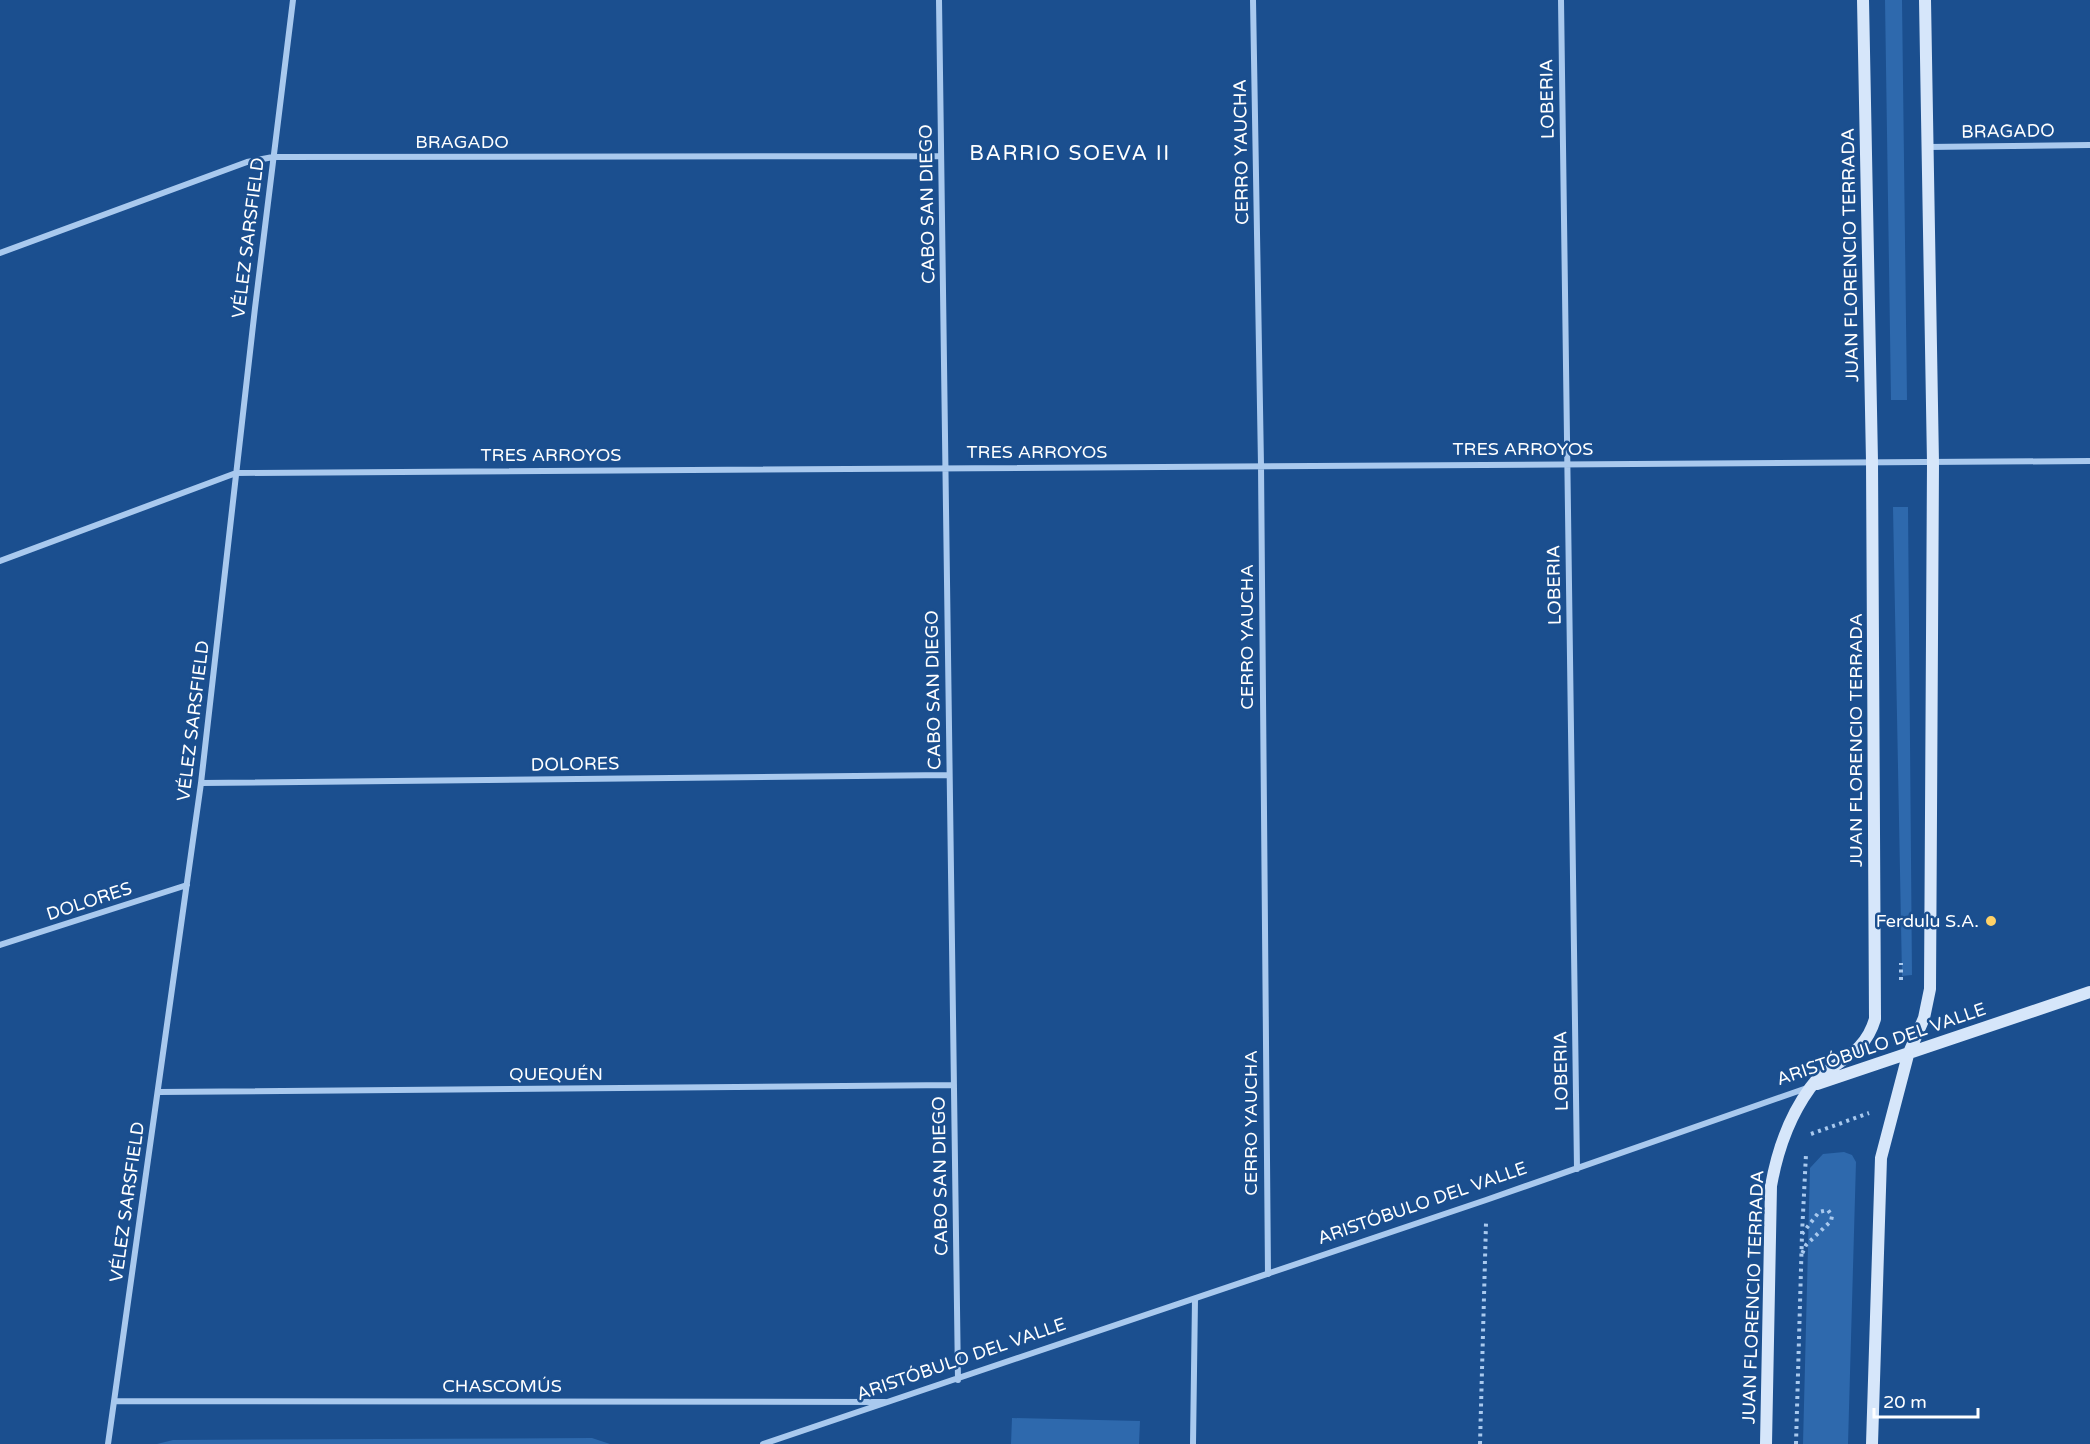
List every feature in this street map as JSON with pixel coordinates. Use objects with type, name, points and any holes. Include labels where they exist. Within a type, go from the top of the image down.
[{"type":"street","name":"VÉLEZ SARSFIELD","points":[[108,1444],[201,783],[293,0]]},
{"type":"street","name":"CABO SAN DIEGO","points":[[939,0],[958,1380]]},
{"type":"street","name":"CERRO YAUCHA","points":[[1253,0],[1261,465],[1268,1275]]},
{"type":"street","name":"LOBERIA","points":[[1561,0],[1577,1169]]},
{"type":"street","name":"JUAN FLORENCIO TERRADA","points":[[1766,1444],[1771,1186],[1782,1141],[1810,1087],[1860,1047],[1871,1033],[1875,1019],[1872,461],[1863,0]]},
{"type":"street","points":[[1872,1444],[1881,1158],[1908,1055],[1924,1018],[1930,989],[1933,463],[1925,0]]},
{"type":"street","name":"BRAGADO","points":[[1927,147],[2090,145]]},
{"type":"street","name":"BRAGADO","points":[[0,253],[247,162],[273,157],[941,156]]},
{"type":"street","name":"TRES ARROYOS","points":[[0,561],[236,473],[2090,461]]},
{"type":"street","name":"DOLORES","points":[[201,783],[949,775]]},
{"type":"street","name":"DOLORES","points":[[0,945],[187,885]]},
{"type":"street","name":"ARISTÓBULO DEL VALLE","points":[[763,1444],[1268,1275],[2090,992]]},
{"type":"street","name":"QUEQUÉN","points":[[158,1092],[954,1086]]},
{"type":"street","points":[[1193,1444],[1196,1299]]},
{"type":"street","name":"CHASCOMÚS","points":[[114,1401],[891,1402]]},
{"type":"path","points":[[1480,1444],[1486,1200]]},
{"type":"path","points":[[1796,1444],[1801,1256],[1802,1234],[1819,1212],[1828,1210],[1832,1216],[1831,1221],[1806,1245],[1801,1256]]},
{"type":"shaded area","points":[[1885,0],[1902,0],[1907,400],[1891,400]]},
{"type":"shaded area","points":[[1893,507],[1908,507],[1912,975],[1902,976]]},
{"type":"shaded area","points":[[1844,1152],[1852,1155],[1856,1162],[1848,1444],[1803,1444],[1810,1168],[1823,1154]]},
{"type":"shaded area","points":[[1012,1418],[1140,1421],[1139,1444],[1011,1444]]},
{"type":"shaded area","points":[[592,1438],[610,1444],[157,1444],[173,1440]]},
{"type":"place","name":"Ferdulu S.A.","points":[[1991,921]]},
{"type":"district","name":"BARRIO SOEVA II","points":[[1070,153]]}]
